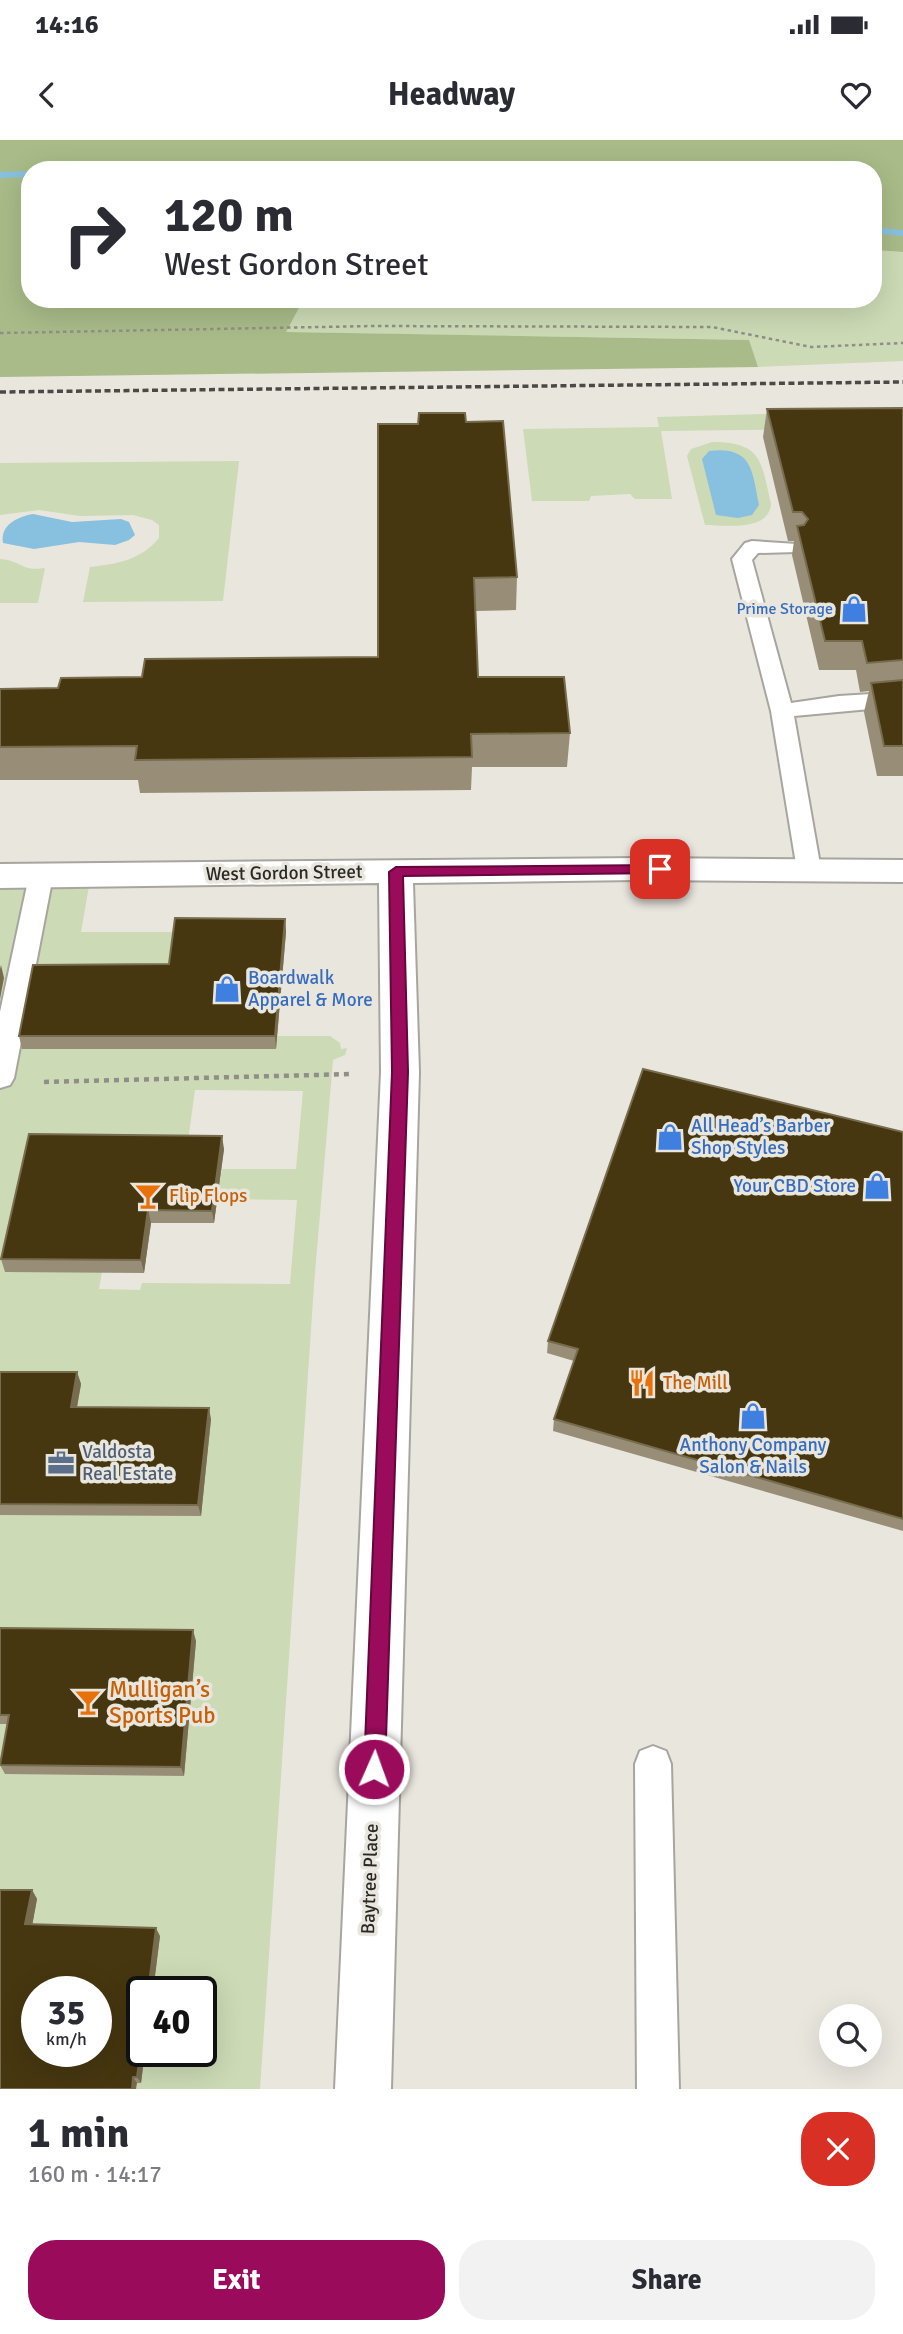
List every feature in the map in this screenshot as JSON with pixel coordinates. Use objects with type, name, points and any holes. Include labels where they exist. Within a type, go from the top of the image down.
[{"type":"street","name":"West Gordon Street","points":[[0,876],[903,871]]},
{"type":"street","name":"Baytree Place","points":[[362,2089],[400,1072],[396,872]]},
{"type":"lane","points":[[790,548],[752,547],[741,559],[782,711],[809,870]]},
{"type":"lane","points":[[782,711],[839,703],[903,699]]},
{"type":"lane","points":[[0,1079],[41,876]]},
{"type":"lane","points":[[653,1764],[658,2089]]},
{"type":"path","points":[[0,333],[373,326],[712,327],[811,347],[903,343]]},
{"type":"path","points":[[42,1082],[400,1072]]},
{"type":"green space","points":[[0,140],[903,140],[903,252],[882,251],[882,161],[21,161],[21,308],[299,308],[286,332],[749,340],[758,367],[0,377]]},
{"type":"green space","points":[[882,251],[903,252],[903,361],[758,367],[748,340],[285,332],[299,308],[882,308]]},
{"type":"green space","points":[[903,410],[903,428],[661,431],[672,499],[635,499],[630,494],[591,496],[589,501],[532,501],[523,429],[659,427],[657,417]]},
{"type":"green space","points":[[712,442],[741,446],[757,457],[771,504],[763,519],[745,525],[705,525],[687,456],[691,449]]},
{"type":"green space","points":[[239,461],[223,601],[83,602],[90,567],[136,556],[159,538],[159,525],[152,520],[133,515],[80,516],[39,510],[0,515],[0,463]]},
{"type":"green space","points":[[0,559],[31,568],[45,568],[38,603],[0,603]]},
{"type":"green space","points":[[89,886],[81,932],[178,932],[171,977],[39,1049],[276,1049],[277,1036],[330,1036],[340,1043],[341,1049],[347,1048],[345,1055],[333,1060],[314,1285],[260,2089],[0,2089],[0,887]],"holes":[[[195,1090],[303,1091],[296,1169],[222,1169],[217,1199],[297,1200],[290,1284],[142,1283],[140,1290],[99,1289],[102,1272],[187,1148]]]},
{"type":"water","points":[[723,450],[734,453],[748,463],[759,505],[752,515],[738,518],[716,515],[702,459],[709,451]]},
{"type":"water","points":[[33,514],[72,522],[121,519],[129,522],[135,535],[115,545],[79,542],[34,549],[3,543],[4,531],[11,523]]},
{"type":"building","name":"Prime Storage","points":[[903,408],[903,660],[867,663],[862,641],[825,641],[797,526],[804,525],[808,519],[802,512],[793,512],[767,409]]},
{"type":"building","points":[[419,413],[465,413],[466,422],[503,421],[517,577],[474,578],[478,677],[564,677],[570,733],[471,734],[472,757],[135,760],[137,746],[0,747],[0,689],[58,688],[61,678],[142,677],[145,659],[378,657],[378,424],[418,424]]},
{"type":"building","points":[[903,680],[903,746],[884,746],[871,683]]},
{"type":"building","points":[[175,918],[285,919],[275,1036],[19,1036],[33,965],[169,964]]},
{"type":"building","points":[[643,1069],[903,1132],[903,1519],[554,1419],[578,1349],[548,1341]]},
{"type":"building","points":[[29,1134],[222,1136],[212,1211],[148,1210],[141,1260],[1,1259]]},
{"type":"building","points":[[0,1372],[77,1372],[71,1407],[209,1408],[198,1505],[0,1504]]},
{"type":"building","points":[[0,1628],[193,1630],[181,1767],[0,1765],[9,1715],[0,1715]]},
{"type":"building","points":[[0,1890],[32,1890],[25,1924],[156,1928],[150,1976],[126,1976],[126,2067],[138,2067],[137,2077],[133,2077],[132,2089],[0,2089]]},
{"type":"waterway","points":[[0,175],[21,174]]},
{"type":"waterway","points":[[882,231],[903,233]]},
{"type":"railway","points":[[0,392],[903,382]]},
{"type":"place","name":"Prime Storage","points":[[854,609]]},
{"type":"place","name":"Boardwalk Apparel & More","points":[[227,989]]},
{"type":"place","name":"All Head’s Barber Shop Styles","points":[[670,1137]]},
{"type":"place","name":"Your CBD Store","points":[[877,1186]]},
{"type":"place","name":"Flip Flops","points":[[148,1196]]},
{"type":"place","name":"The Mill","points":[[642,1383]]},
{"type":"place","name":"Anthony Company Salon & Nails","points":[[753,1416]]},
{"type":"place","name":"Valdosta Real Estate","points":[[61,1463]]},
{"type":"place","name":"Mulligan’s Sports Pub","points":[[88,1702]]},
{"type":"route","points":[[374,1769],[400,1072],[396,872],[660,869]]}]
